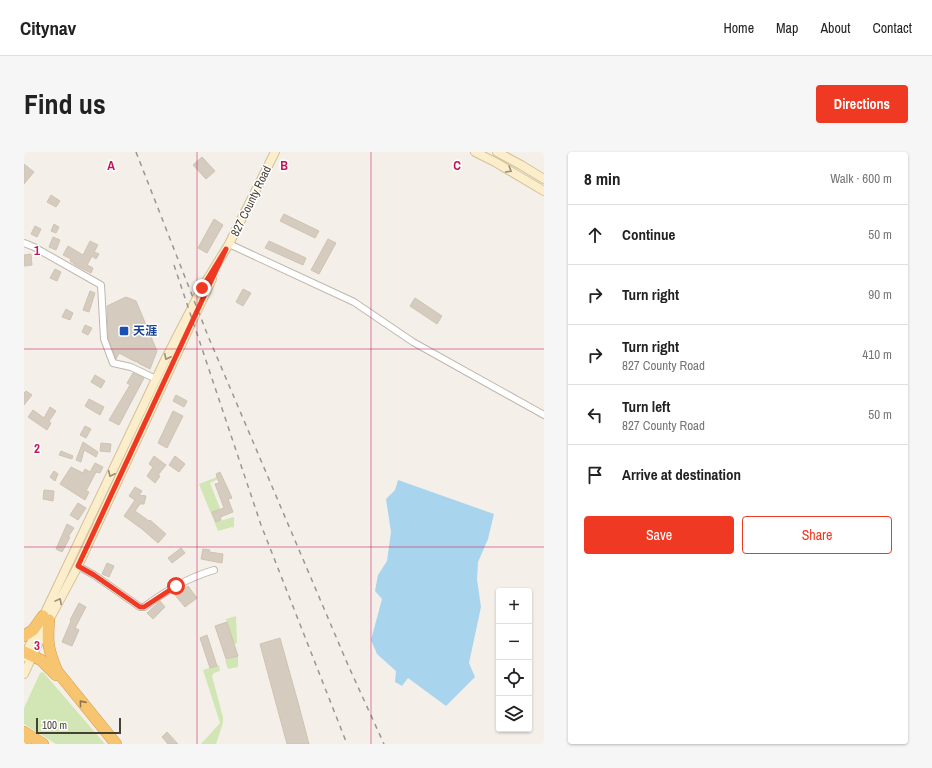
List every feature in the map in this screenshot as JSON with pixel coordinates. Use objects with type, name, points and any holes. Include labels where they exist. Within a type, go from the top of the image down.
[{"type":"highway","points":[[24,636],[46,618]]},
{"type":"highway","points":[[46,618],[49,652],[57,671],[116,744]]},
{"type":"highway","points":[[27,654],[41,660],[71,689]]},
{"type":"highway","points":[[24,732],[43,744]]},
{"type":"main road","name":"827 County Road","points":[[46,618],[78,566],[228,247],[275,152]]},
{"type":"main road","points":[[475,152],[544,191]]},
{"type":"main road","points":[[497,152],[544,179]]},
{"type":"main road","name":"827 County Road","points":[[24,674],[27,654],[46,618],[156,379],[202,288],[228,247]]},
{"type":"street","points":[[24,243],[34,247],[101,285],[104,339],[113,363],[131,367],[156,379]]},
{"type":"street","points":[[228,247],[354,302],[413,342],[544,415]]},
{"type":"street","points":[[78,566],[94,575],[140,607],[144,607],[185,580],[214,570]]},
{"type":"green space","points":[[217,477],[218,479],[210,483],[223,516],[216,522],[234,517],[234,528],[232,527],[218,531],[199,484]]},
{"type":"green space","points":[[236,616],[237,643],[234,644],[226,619]]},
{"type":"green space","points":[[238,656],[238,667],[228,669],[225,660]]},
{"type":"green space","points":[[219,665],[220,671],[214,673],[212,676],[223,717],[223,723],[216,744],[201,744],[220,723],[203,670]]},
{"type":"green space","points":[[43,672],[105,744],[56,744],[24,724],[24,708],[40,673]]},
{"type":"water","points":[[398,480],[494,514],[488,539],[478,562],[477,579],[481,607],[469,663],[475,677],[446,706],[408,678],[402,686],[395,682],[396,671],[377,654],[371,640],[382,599],[375,591],[378,575],[387,561],[391,532],[386,499],[395,490]]},
{"type":"building","points":[[202,157],[215,171],[206,179],[193,165]]},
{"type":"building","points":[[24,164],[34,172],[24,184]]},
{"type":"building","points":[[51,195],[60,201],[56,207],[47,202]]},
{"type":"building","points":[[284,214],[319,231],[315,238],[280,221]]},
{"type":"building","points":[[214,219],[223,225],[207,253],[198,248]]},
{"type":"building","points":[[54,224],[59,227],[56,233],[51,231]]},
{"type":"building","points":[[35,226],[41,229],[37,237],[31,234]]},
{"type":"building","points":[[53,237],[60,240],[56,250],[49,247]]},
{"type":"building","points":[[328,239],[336,243],[319,274],[311,270]]},
{"type":"building","points":[[90,241],[98,245],[94,252],[99,254],[96,259],[92,256],[87,265],[93,268],[91,273],[77,266],[70,261],[71,259],[63,255],[68,246],[83,255]]},
{"type":"building","points":[[269,241],[306,258],[303,265],[265,248]]},
{"type":"building","points":[[31,254],[32,265],[24,266],[24,255]]},
{"type":"building","points":[[55,269],[61,272],[57,281],[50,278]]},
{"type":"building","points":[[243,289],[251,293],[243,306],[236,302]]},
{"type":"building","points":[[90,291],[95,293],[89,312],[83,310]]},
{"type":"building","points":[[126,297],[136,301],[157,351],[150,369],[119,353],[116,359],[108,338],[107,306]]},
{"type":"building","points":[[415,298],[442,316],[437,324],[410,306]]},
{"type":"building","points":[[66,309],[73,313],[70,320],[62,317]]},
{"type":"building","points":[[85,325],[92,328],[88,335],[82,332]]},
{"type":"building","points":[[133,373],[144,378],[119,425],[109,420],[130,385],[127,383]]},
{"type":"building","points":[[95,375],[105,381],[101,388],[91,382]]},
{"type":"building","points":[[26,391],[32,395],[24,405],[24,393]]},
{"type":"building","points":[[176,395],[187,401],[184,407],[173,401]]},
{"type":"building","points":[[89,399],[104,407],[100,415],[85,406]]},
{"type":"building","points":[[50,407],[56,411],[49,421],[51,423],[47,430],[28,417],[33,410],[44,418]]},
{"type":"building","points":[[173,411],[183,416],[167,448],[158,443]]},
{"type":"building","points":[[85,426],[91,429],[86,438],[80,435]]},
{"type":"building","points":[[83,442],[98,452],[96,457],[84,450],[81,462],[76,460]]},
{"type":"building","points":[[101,443],[111,444],[110,452],[100,451]]},
{"type":"building","points":[[61,451],[73,456],[72,459],[59,455]]},
{"type":"building","points":[[154,456],[166,465],[158,475],[160,476],[155,483],[147,476],[153,467],[149,464]]},
{"type":"building","points":[[175,456],[185,464],[179,472],[169,465]]},
{"type":"building","points":[[95,463],[103,467],[100,473],[96,472],[86,491],[89,492],[85,500],[60,484],[71,467],[83,473],[85,469],[90,472]]},
{"type":"building","points":[[54,471],[58,474],[55,481],[50,477]]},
{"type":"building","points":[[220,472],[232,498],[228,499],[233,512],[220,517],[221,520],[216,522],[212,512],[224,508],[215,484],[219,483],[216,474]]},
{"type":"building","points":[[135,487],[142,491],[139,495],[146,496],[144,504],[140,504],[135,511],[149,521],[150,520],[166,534],[158,543],[124,516],[135,500],[129,496]]},
{"type":"building","points":[[44,490],[54,491],[53,501],[43,499]]},
{"type":"building","points":[[78,503],[86,508],[78,520],[70,515]]},
{"type":"building","points":[[67,524],[74,528],[68,537],[70,537],[62,552],[56,549]]},
{"type":"building","points":[[181,548],[185,553],[172,563],[168,558]]},
{"type":"building","points":[[203,549],[210,550],[209,552],[223,554],[222,563],[201,559]]},
{"type":"building","points":[[107,563],[114,566],[109,577],[102,574]]},
{"type":"building","points":[[188,586],[197,598],[185,607],[175,595]]},
{"type":"building","points":[[160,601],[165,607],[153,619],[147,613]]},
{"type":"building","points":[[79,603],[86,607],[75,628],[79,630],[72,646],[62,642],[71,621],[70,620]]},
{"type":"building","points":[[227,622],[238,656],[226,659],[215,626]]},
{"type":"building","points":[[207,635],[217,666],[210,668],[200,638]]},
{"type":"building","points":[[280,638],[309,744],[287,744],[260,644]]},
{"type":"building","points":[[167,732],[178,744],[168,744],[162,737]]},
{"type":"railway","points":[[136,152],[208,336],[348,665],[384,744]]},
{"type":"railway","points":[[174,265],[261,525],[347,744]]},
{"type":"place","name":"天涯","points":[[124,331]]},
{"type":"route","points":[[176,586],[158,596],[144,607],[140,607],[94,575],[78,566],[226,249],[202,288]]}]
